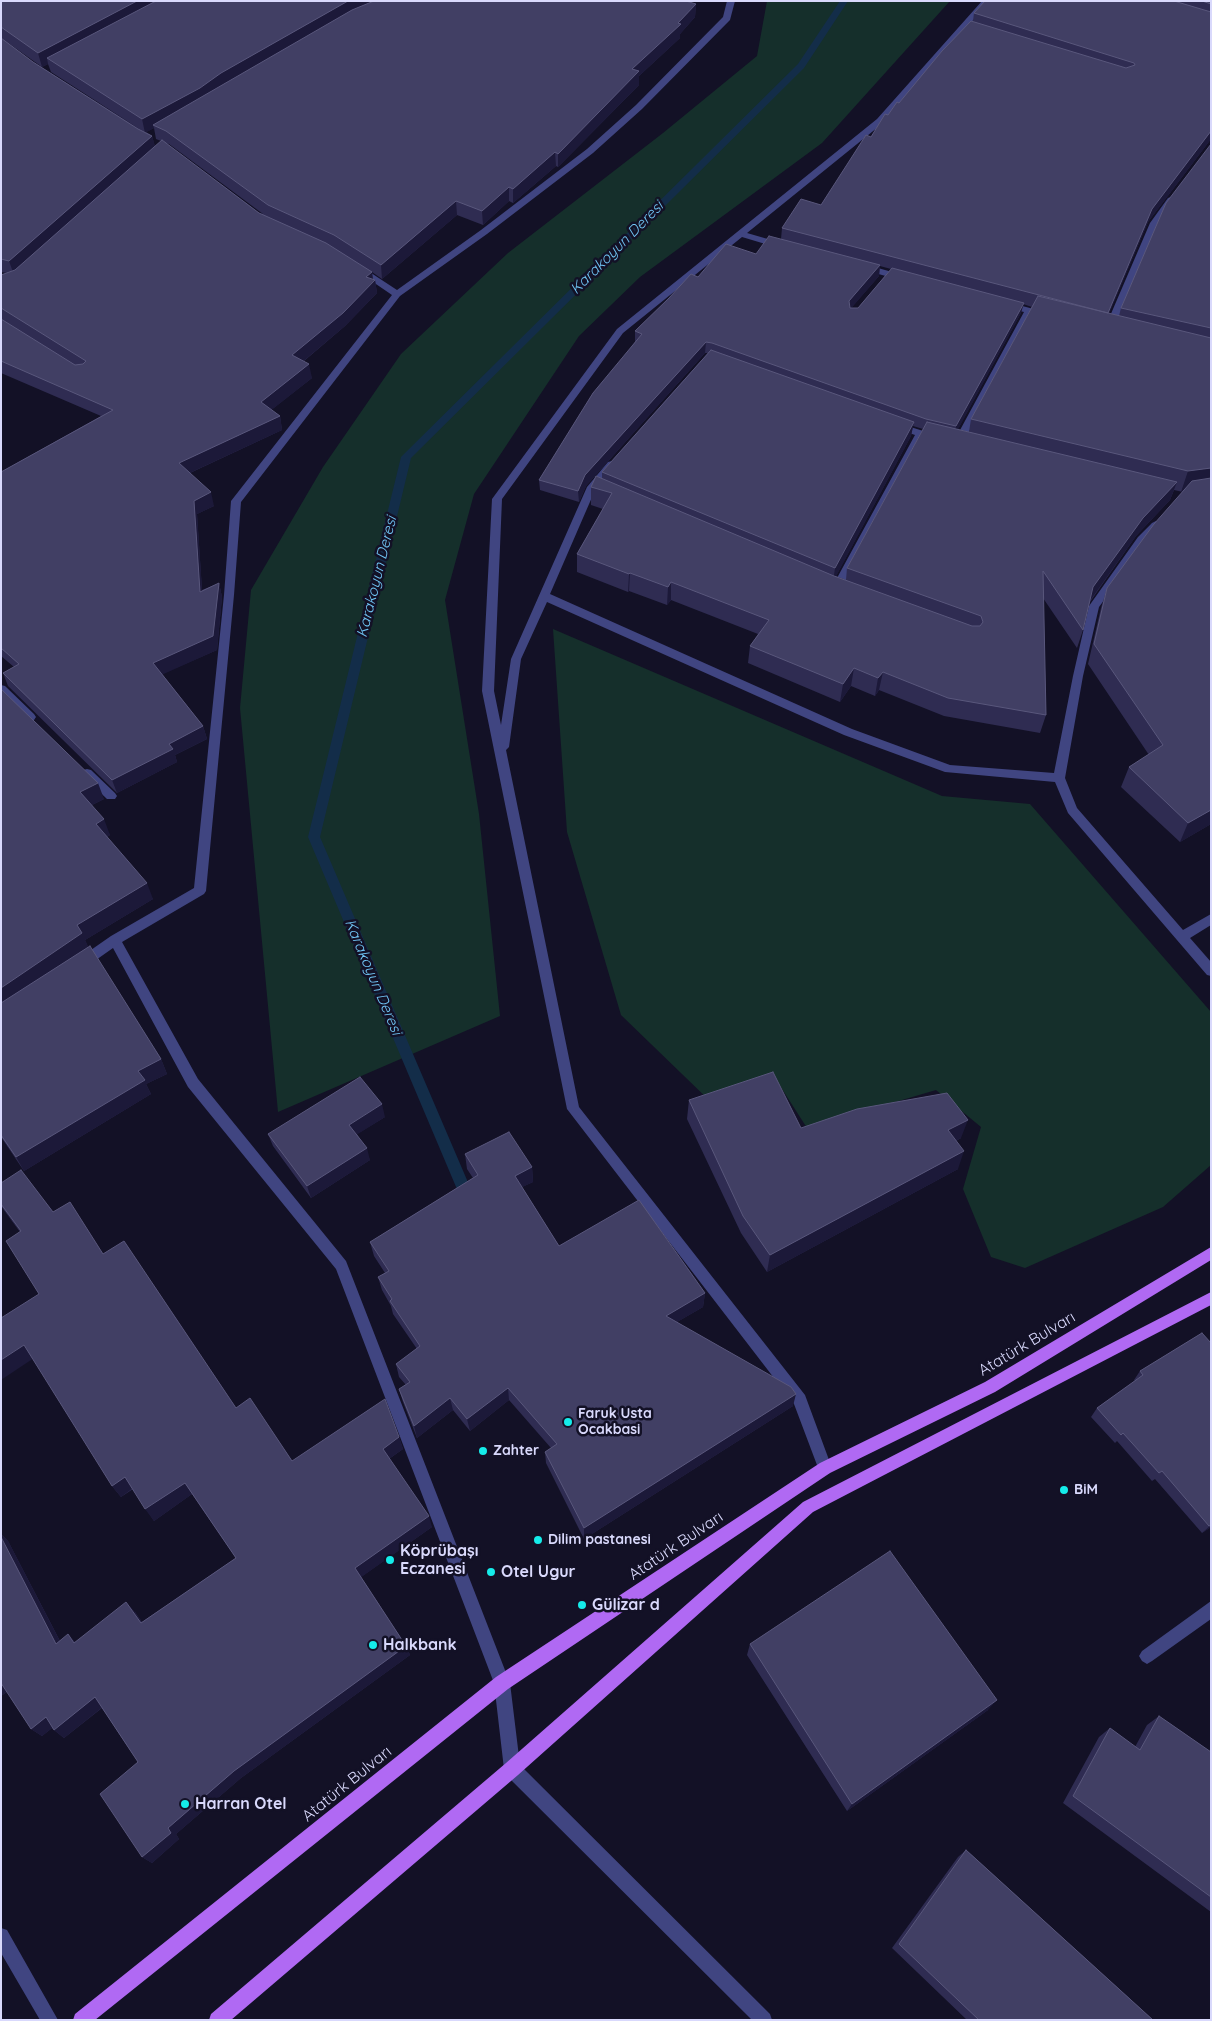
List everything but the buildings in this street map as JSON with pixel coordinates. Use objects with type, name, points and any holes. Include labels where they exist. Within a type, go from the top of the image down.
[{"type":"main road","name":"Atatürk Bulvarı","points":[[80,2020],[502,1683],[825,1468],[990,1387],[1211,1253]]},
{"type":"main road","points":[[218,2020],[512,1769],[808,1507],[1211,1298]]},
{"type":"street","points":[[75,968],[115,940],[200,891],[229,595],[236,501],[397,294],[484,232],[597,144],[639,107],[727,18],[731,1]]},
{"type":"street","points":[[825,1468],[800,1400],[573,1109],[488,691],[497,499],[620,332],[880,121],[968,28],[986,1]]},
{"type":"street","points":[[1108,332],[1154,223],[1177,193]]},
{"type":"street","points":[[740,234],[795,249]]},
{"type":"street","points":[[349,263],[397,294]]},
{"type":"street","points":[[851,264],[885,277],[916,281]]},
{"type":"street","points":[[1001,304],[1055,318]]},
{"type":"street","points":[[892,424],[920,434],[963,444],[1029,311]]},
{"type":"street","points":[[836,589],[920,434]]},
{"type":"street","points":[[501,757],[516,659],[544,596],[597,489],[618,458]]},
{"type":"street","points":[[1162,519],[1142,540],[1094,606],[1078,676],[1059,778],[1072,810],[1211,971]]},
{"type":"street","points":[[544,596],[848,732],[949,769],[1059,778]]},
{"type":"street","points":[[1,689],[36,722]]},
{"type":"street","points":[[77,763],[111,796]]},
{"type":"street","points":[[1182,936],[1211,919]]},
{"type":"street","points":[[115,940],[193,1083],[342,1266],[502,1683],[512,1769],[764,2020]]},
{"type":"street","points":[[1148,1656],[1211,1609]]},
{"type":"street","points":[[1,1936],[50,2020]]},
{"type":"green space","points":[[767,1],[950,1],[822,143],[640,277],[579,336],[474,494],[445,600],[479,814],[500,1016],[278,1112],[240,708],[251,590],[323,467],[401,354],[508,253],[663,133],[757,56]]},
{"type":"green space","points":[[553,629],[942,796],[1030,804],[1211,1012],[1211,1165],[1163,1207],[1025,1268],[991,1257],[963,1189],[981,1127],[936,1090],[807,1128],[775,1078],[713,1104],[621,1015],[567,832]]},
{"type":"waterway","name":"Karakoyun Deresi","points":[[469,1201],[314,837],[406,457],[801,66],[844,1]]},
{"type":"place","name":"Faruk Usta Ocakbasi","points":[[568,1422]]},
{"type":"place","name":"Zahter","points":[[483,1451]]},
{"type":"place","name":"BiM","points":[[1064,1490]]},
{"type":"place","name":"Dilim pastanesi","points":[[538,1540]]},
{"type":"place","name":"Köprübaşı Eczanesi","points":[[390,1560]]},
{"type":"place","name":"Otel Ugur","points":[[491,1572]]},
{"type":"place","name":"Gülizar d","points":[[582,1605]]},
{"type":"place","name":"Halkbank","points":[[373,1645]]},
{"type":"place","name":"Harran Otel","points":[[185,1804]]}]
